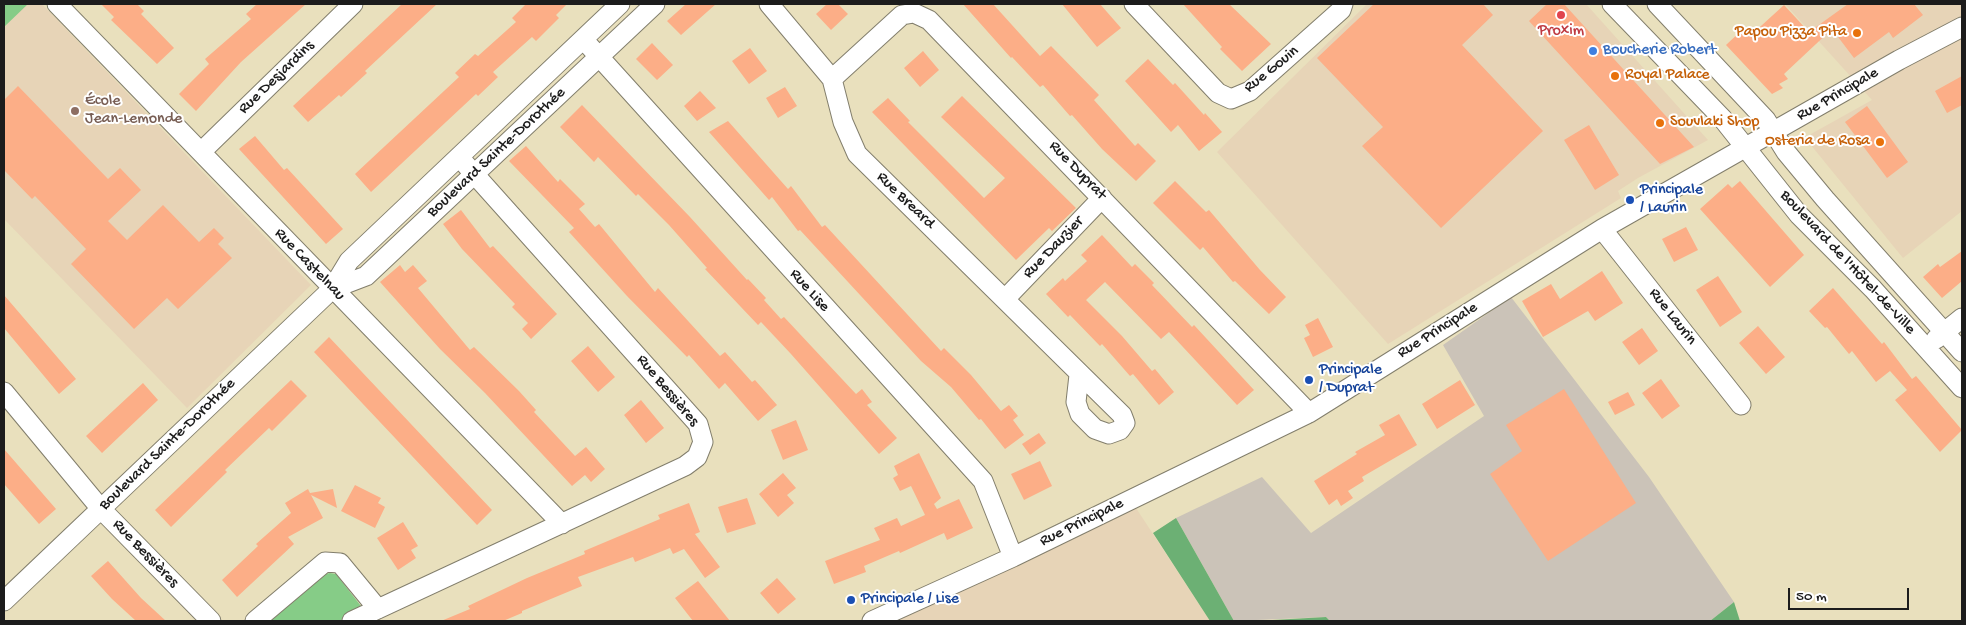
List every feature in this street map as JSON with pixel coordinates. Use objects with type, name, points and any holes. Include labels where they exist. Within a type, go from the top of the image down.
[{"type":"street","name":"Rue Castelnau","points":[[57,4],[562,524]]},
{"type":"street","name":"Rue Desjardins","points":[[201,152],[353,4]]},
{"type":"street","name":"Boulevard Sainte-Dorothée","points":[[4,601],[332,289],[349,261],[620,4]]},
{"type":"street","name":"Boulevard Sainte-Dorothée","points":[[332,289],[366,276],[655,4]]},
{"type":"street","name":"Rue Breard","points":[[769,4],[832,79],[842,122],[857,154],[1005,299],[1079,375]]},
{"type":"street","name":"Rue Gouin","points":[[1134,4],[1218,93],[1231,99],[1250,91],[1341,10],[1343,4]]},
{"type":"street","name":"Boulevard de l'Hôtel-de-Ville","points":[[1612,4],[1747,147],[1799,215],[1873,289],[1962,388]]},
{"type":"street","name":"Boulevard de l'Hôtel-de-Ville","points":[[1662,9],[1766,120],[1786,152],[1825,199],[1962,352]]},
{"type":"street","points":[[1642,34],[1662,9]]},
{"type":"street","name":"Rue Duprat","points":[[832,79],[902,16],[914,13],[929,20],[1309,413]]},
{"type":"street","name":"Rue Principale","points":[[872,621],[1013,557],[1309,413],[1602,229],[1962,27]]},
{"type":"street","name":"Rue Lise","points":[[583,39],[982,480],[1013,557]]},
{"type":"street","name":"Rue Bessières","points":[[352,621],[685,466],[697,457],[703,442],[698,424],[459,157]]},
{"type":"street","name":"Rue Dauzier","points":[[1005,299],[1102,198]]},
{"type":"street","name":"Rue Laurin","points":[[1602,229],[1742,405]]},
{"type":"street","points":[[1926,348],[1962,318]]},
{"type":"street","name":"Rue Bessières","points":[[4,392],[101,509],[211,621]]},
{"type":"street","points":[[256,621],[325,562],[340,563],[378,609]]},
{"type":"shaded area","name":"École Jean-Lemonde","points":[[4,4],[42,4],[311,285],[187,408],[4,219]]},
{"type":"shaded area","points":[[1367,4],[1586,4],[1708,140],[1638,178],[1618,191],[1621,198],[1388,344],[1217,152]]},
{"type":"shaded area","points":[[1785,4],[1962,4],[1962,211],[1903,258],[1810,144],[1811,134],[1872,100]]},
{"type":"shaded area","points":[[1511,297],[1649,477],[1734,602],[1710,621],[1330,621],[1326,617],[1234,621],[1176,518],[1262,477],[1311,533],[1484,416],[1443,345]]},
{"type":"shaded area","points":[[1136,508],[1210,621],[902,621],[900,619]]},
{"type":"green space","points":[[4,4],[28,4],[4,27]]},
{"type":"green space","points":[[1176,518],[1234,621],[1210,621],[1153,533]]},
{"type":"green space","points":[[324,574],[336,574],[361,606],[357,613],[339,621],[266,621]]},
{"type":"green space","points":[[1734,602],[1740,621],[1710,621]]},
{"type":"green space","points":[[1326,617],[1330,621],[1255,621]]},
{"type":"building","points":[[101,4],[137,4],[144,11],[141,14],[174,48],[157,64],[111,20],[114,17]]},
{"type":"building","points":[[257,4],[306,4],[241,62],[196,111],[179,94],[209,64],[205,59],[251,19],[246,14]]},
{"type":"building","points":[[402,4],[437,4],[365,71],[367,73],[341,97],[339,95],[308,122],[293,106]]},
{"type":"building","points":[[526,4],[567,4],[556,15],[559,18],[536,41],[532,37],[493,72],[498,77],[478,96],[476,94],[371,192],[355,174],[459,77],[455,73],[475,54],[478,56],[516,22],[512,18]]},
{"type":"building","points":[[686,4],[716,4],[681,35],[667,21]]},
{"type":"building","points":[[827,4],[838,4],[848,14],[831,30],[816,14]]},
{"type":"building","points":[[963,4],[993,4],[1040,56],[1051,46],[1099,95],[1094,100],[1135,146],[1138,143],[1156,161],[1136,181],[1102,149],[1072,115],[1070,116],[1043,85],[1040,87],[1011,58]]},
{"type":"building","points":[[1062,4],[1100,4],[1121,28],[1097,47]]},
{"type":"building","points":[[1183,4],[1229,4],[1271,44],[1242,71],[1220,49],[1222,47]]},
{"type":"building","points":[[1374,4],[1483,4],[1493,15],[1462,45],[1543,131],[1441,228],[1362,146],[1383,127],[1317,58]]},
{"type":"building","points":[[1547,4],[1564,4],[1694,147],[1660,164],[1529,21]]},
{"type":"building","points":[[1848,4],[1914,4],[1923,15],[1893,38],[1889,32],[1854,58],[1832,29],[1784,74],[1788,79],[1779,84],[1783,88],[1772,94],[1726,45],[1743,29],[1750,36],[1784,5],[1809,32]]},
{"type":"building","points":[[652,43],[673,65],[657,80],[636,59]]},
{"type":"building","points":[[750,48],[767,71],[749,84],[732,61]]},
{"type":"building","points":[[923,51],[939,70],[920,87],[904,68]]},
{"type":"building","points":[[1148,59],[1173,85],[1175,83],[1222,132],[1199,151],[1178,125],[1171,132],[1125,81]]},
{"type":"building","points":[[1962,76],[1962,105],[1947,113],[1935,91]]},
{"type":"building","points":[[18,86],[108,179],[120,168],[141,190],[108,221],[127,240],[163,205],[199,242],[214,228],[224,238],[218,244],[232,258],[178,309],[167,298],[134,329],[71,264],[86,249],[35,196],[32,199],[4,170],[4,100]]},
{"type":"building","points":[[785,87],[797,106],[778,118],[766,98]]},
{"type":"building","points":[[700,91],[716,108],[697,121],[684,106]]},
{"type":"building","points":[[962,96],[1076,208],[1052,231],[1049,228],[1016,260],[872,112],[888,98],[910,121],[908,122],[984,198],[1005,178],[941,117]]},
{"type":"building","points":[[582,105],[766,298],[764,300],[781,319],[784,317],[856,394],[862,389],[872,402],[867,405],[897,438],[879,454],[761,322],[758,325],[705,269],[707,268],[669,225],[638,194],[636,196],[598,157],[594,162],[560,127]]},
{"type":"building","points":[[1867,106],[1908,162],[1887,178],[1845,122]]},
{"type":"building","points":[[728,121],[788,189],[791,186],[822,227],[825,225],[941,351],[944,348],[971,375],[1001,411],[1009,405],[1018,416],[1013,420],[1024,435],[1005,449],[981,419],[979,420],[951,387],[921,361],[800,230],[798,231],[772,197],[769,200],[709,132]]},
{"type":"building","points":[[1589,125],[1619,175],[1595,190],[1564,140]]},
{"type":"building","points":[[255,136],[284,170],[287,168],[343,229],[326,244],[239,149]]},
{"type":"building","points":[[526,146],[558,182],[560,179],[585,204],[579,209],[595,227],[599,224],[655,292],[658,288],[720,356],[725,352],[752,382],[755,380],[777,405],[758,421],[725,383],[719,389],[689,355],[687,357],[627,296],[569,232],[574,228],[509,161]]},
{"type":"building","points":[[1175,181],[1206,212],[1209,210],[1260,270],[1286,297],[1269,314],[1235,281],[1233,282],[1203,247],[1200,250],[1153,203]]},
{"type":"building","points":[[1740,181],[1804,255],[1770,287],[1700,209],[1728,184],[1732,188]]},
{"type":"building","points":[[461,210],[490,248],[493,246],[557,314],[531,339],[522,329],[528,323],[512,307],[515,304],[462,249],[443,224]]},
{"type":"building","points":[[1686,227],[1698,250],[1674,262],[1662,239]]},
{"type":"building","points":[[1102,235],[1132,267],[1135,264],[1154,283],[1152,285],[1192,327],[1194,325],[1254,390],[1237,405],[1169,332],[1161,339],[1105,282],[1086,300],[1122,336],[1152,371],[1155,369],[1174,392],[1159,405],[1133,374],[1130,376],[1102,344],[1100,346],[1070,315],[1068,317],[1046,294],[1063,278],[1065,281],[1087,261],[1081,255]]},
{"type":"building","points":[[1962,251],[1962,281],[1942,298],[1923,277],[1938,264],[1940,267]]},
{"type":"building","points":[[400,265],[405,272],[413,265],[427,281],[418,288],[470,350],[474,347],[519,391],[536,410],[534,412],[575,456],[586,447],[605,469],[591,482],[585,475],[572,486],[485,393],[440,349],[380,282]]},
{"type":"building","points":[[1602,271],[1623,303],[1595,321],[1588,311],[1543,337],[1522,301],[1551,284],[1560,299]]},
{"type":"building","points":[[1718,276],[1742,312],[1720,327],[1696,290]]},
{"type":"building","points":[[1833,288],[1882,344],[1884,342],[1912,379],[1916,376],[1962,430],[1940,452],[1895,400],[1907,390],[1890,371],[1876,382],[1852,351],[1849,354],[1827,327],[1825,328],[1809,311]]},
{"type":"building","points":[[4,295],[76,379],[59,394],[4,328]]},
{"type":"building","points":[[1318,318],[1333,347],[1313,357],[1304,338],[1310,335],[1305,325]]},
{"type":"building","points":[[1758,326],[1785,357],[1766,374],[1739,343]]},
{"type":"building","points":[[1642,328],[1658,351],[1639,365],[1622,342]]},
{"type":"building","points":[[329,337],[492,510],[477,525],[314,352]]},
{"type":"building","points":[[588,346],[615,377],[598,392],[571,361]]},
{"type":"building","points":[[1661,379],[1680,406],[1662,419],[1642,393]]},
{"type":"building","points":[[291,380],[307,396],[272,431],[269,428],[225,470],[227,472],[171,527],[155,510]]},
{"type":"building","points":[[1460,380],[1475,405],[1437,429],[1422,404]]},
{"type":"building","points":[[143,383],[158,400],[102,453],[86,436]]},
{"type":"building","points":[[1564,389],[1636,503],[1548,561],[1490,474],[1522,451],[1506,425]]},
{"type":"building","points":[[1628,392],[1635,405],[1615,415],[1608,402]]},
{"type":"building","points":[[641,400],[664,428],[646,443],[624,415]]},
{"type":"building","points":[[1399,414],[1417,445],[1362,477],[1364,481],[1348,491],[1353,498],[1341,506],[1337,499],[1329,505],[1314,481],[1357,454],[1355,452],[1385,435],[1379,425]]},
{"type":"building","points":[[796,420],[808,450],[783,460],[771,430]]},
{"type":"building","points":[[1039,433],[1046,443],[1030,455],[1022,444]]},
{"type":"building","points":[[4,449],[56,509],[39,524],[4,484]]},
{"type":"building","points":[[919,453],[941,498],[934,504],[937,509],[959,499],[973,528],[947,540],[944,533],[900,553],[899,551],[864,566],[866,572],[834,584],[825,561],[880,540],[874,528],[897,518],[901,526],[925,515],[911,486],[900,491],[893,478],[898,475],[894,466]]},
{"type":"building","points":[[1040,461],[1052,486],[1024,500],[1011,474]]},
{"type":"building","points":[[783,473],[796,488],[787,495],[794,503],[778,517],[759,494]]},
{"type":"building","points":[[355,485],[381,498],[378,503],[385,507],[375,528],[341,511]]},
{"type":"building","points":[[308,489],[310,493],[333,489],[337,508],[311,495],[323,518],[288,537],[294,544],[237,597],[222,580],[258,546],[256,544],[291,513],[285,503]]},
{"type":"building","points":[[747,498],[756,524],[727,533],[718,507]]},
{"type":"building","points":[[689,503],[700,532],[695,534],[720,567],[705,578],[684,549],[673,554],[670,548],[635,562],[633,557],[578,577],[582,586],[503,621],[441,621],[470,609],[468,606],[527,578],[585,554],[584,551],[660,519],[658,515]]},
{"type":"building","points":[[403,522],[418,546],[411,550],[416,558],[398,570],[377,538]]},
{"type":"building","points":[[108,561],[141,598],[166,621],[136,621],[112,599],[91,576]]},
{"type":"building","points":[[777,578],[796,599],[778,614],[760,593]]},
{"type":"building","points":[[698,581],[730,621],[693,621],[675,598]]},
{"type":"place","name":"Proxim","points":[[1561,15]]},
{"type":"place","name":"Papou Pizza Pita","points":[[1857,33]]},
{"type":"place","name":"Boucherie Robert","points":[[1593,51]]},
{"type":"place","name":"Royal Palace","points":[[1615,76]]},
{"type":"place","name":"École Jean-Lemonde","points":[[75,111]]},
{"type":"place","name":"Souvlaki Shop","points":[[1660,123]]},
{"type":"place","name":"Osteria de Rosa","points":[[1880,142]]},
{"type":"place","name":"Principale / Laurin","points":[[1630,200]]},
{"type":"place","name":"Principale / Duprat","points":[[1309,380]]},
{"type":"place","name":"Principale / Lise","points":[[851,600]]}]
